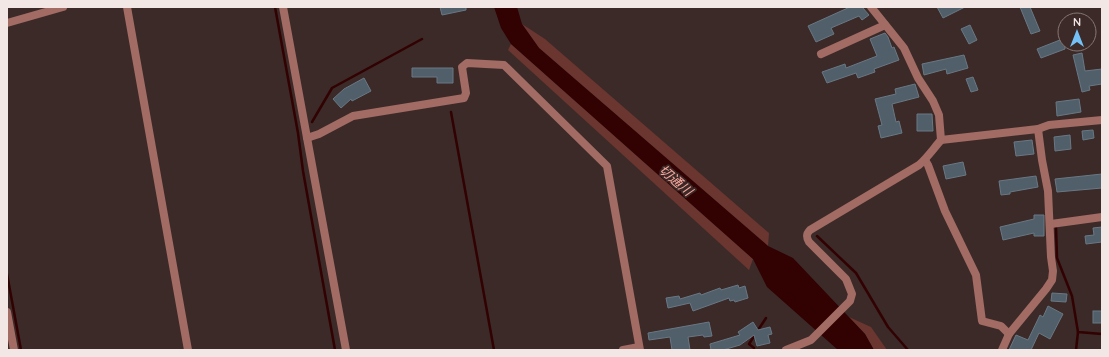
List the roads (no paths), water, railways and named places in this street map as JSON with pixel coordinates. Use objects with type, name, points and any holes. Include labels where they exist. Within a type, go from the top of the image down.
[{"type":"street","points":[[7,24],[63,7]]},
{"type":"street","points":[[127,7],[188,350]]},
{"type":"street","points":[[283,7],[346,350]]},
{"type":"street","points":[[871,7],[904,48],[918,78],[933,101],[939,115],[941,140]]},
{"type":"street","points":[[821,54],[885,24]]},
{"type":"street","points":[[307,138],[319,134],[353,116],[464,98],[466,93],[462,67],[467,64],[504,65],[607,166],[640,349],[624,350]]},
{"type":"street","points":[[786,350],[811,340],[850,301],[852,294],[846,279],[806,238],[807,233],[810,230],[903,175],[925,160],[928,154],[941,140],[1038,129],[1049,124],[1102,120]]},
{"type":"street","points":[[1002,350],[1010,334],[1052,280],[1053,271],[1048,191],[1038,129]]},
{"type":"street","points":[[925,160],[945,211],[976,275],[982,321],[1001,326],[1010,334]]},
{"type":"street","points":[[1050,224],[1102,217]]},
{"type":"street","points":[[7,312],[14,350]]},
{"type":"water","name":"切通川","points":[[494,7],[517,7],[522,24],[539,48],[768,246],[793,258],[865,334],[874,350],[838,350],[767,287],[753,259],[511,44],[501,28]]},
{"type":"waterway","points":[[275,7],[335,350]]},
{"type":"waterway","points":[[312,122],[332,88],[422,39]]},
{"type":"waterway","points":[[451,112],[494,350]]},
{"type":"waterway","points":[[1056,227],[1057,258],[1072,296],[1078,332],[1102,334]]},
{"type":"waterway","points":[[817,236],[856,273],[888,327],[908,350]]},
{"type":"waterway","points":[[7,274],[21,350]]},
{"type":"waterway","points":[[754,348],[749,344],[766,318]]},
{"type":"waterway","points":[[1076,350],[1078,332]]}]
